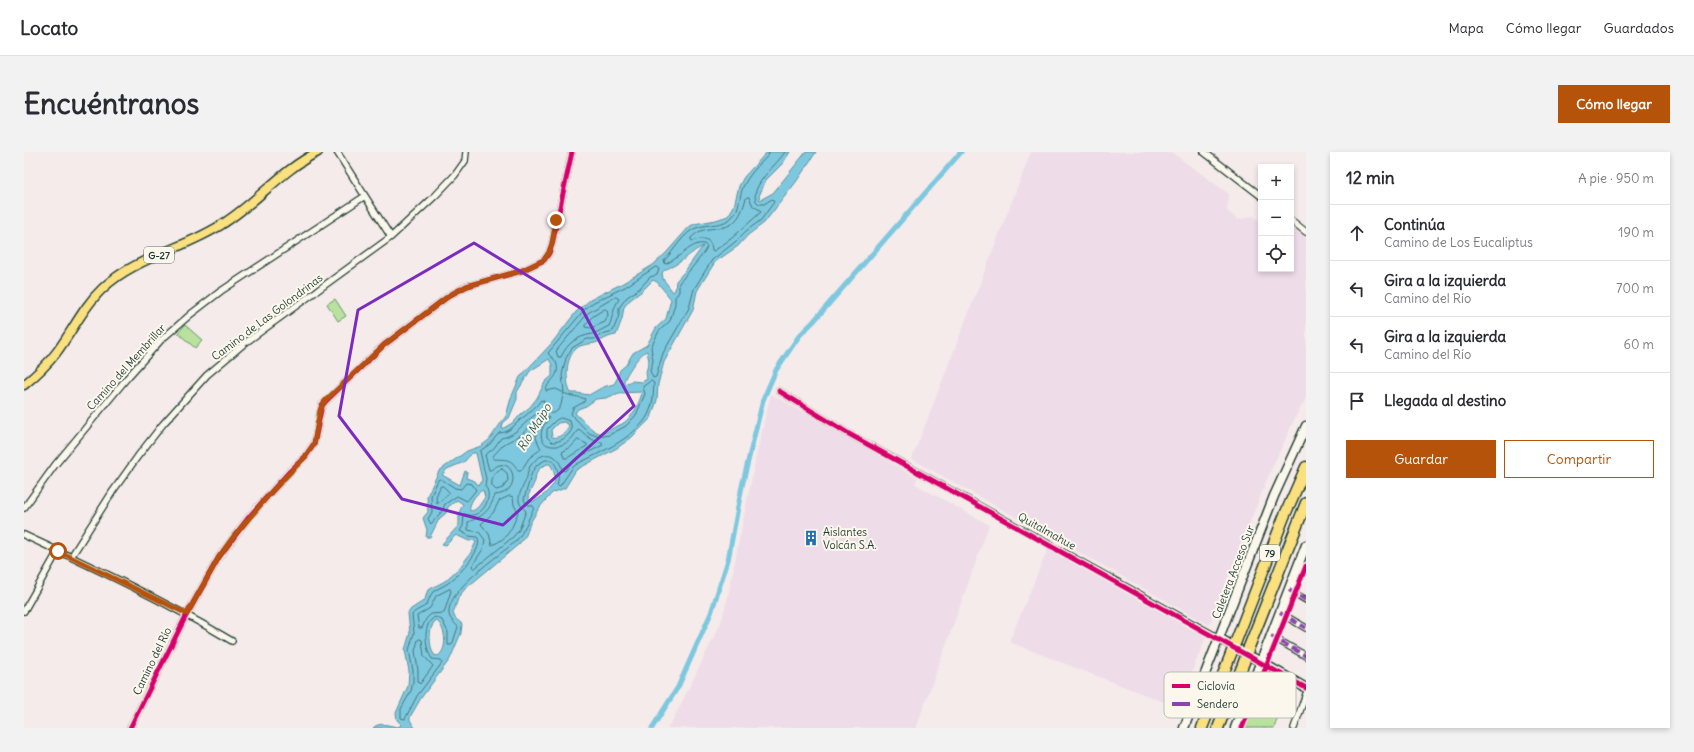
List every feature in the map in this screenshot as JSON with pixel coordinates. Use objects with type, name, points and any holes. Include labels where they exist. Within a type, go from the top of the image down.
[{"type":"highway","name":"79","points":[[1224,672],[1284,517],[1306,466]]},
{"type":"highway","name":"79","points":[[1240,672],[1306,503]]},
{"type":"highway","name":"79","points":[[1202,728],[1206,718]]},
{"type":"highway","name":"79","points":[[1218,728],[1222,718]]},
{"type":"main road","name":"G-27","points":[[24,385],[43,369],[56,354],[92,300],[117,276],[224,224],[290,171],[318,152]]},
{"type":"main road","name":"Caletera Acceso Sur","points":[[1206,672],[1279,484],[1306,426]]},
{"type":"main road","points":[[1257,672],[1306,545]]},
{"type":"main road","name":"Quitalmahue","points":[[1219,638],[1278,672]]},
{"type":"main road","name":"Quitalmahue","points":[[1296,682],[1306,688]]},
{"type":"main road","name":"Caletera Acceso Sur","points":[[1184,728],[1188,718]]},
{"type":"main road","points":[[1235,728],[1239,718]]},
{"type":"street","points":[[337,152],[391,237]]},
{"type":"street","name":"Camino de Las Golondrinas","points":[[71,557],[113,491],[138,456],[163,424],[208,375],[245,343],[391,237],[455,175],[465,161],[466,152]]},
{"type":"street","name":"Camino del Río","points":[[130,728],[187,614],[219,557],[234,536],[277,485],[305,457],[314,444],[320,410],[325,401],[384,345],[450,295],[467,286],[521,271],[544,260],[552,244],[572,152]]},
{"type":"street","points":[[1204,152],[1258,194]]},
{"type":"street","name":"Camino del Membrillar","points":[[24,508],[55,465],[127,378],[161,340],[221,291],[365,196]]},
{"type":"street","points":[[1294,222],[1306,232]]},
{"type":"street","name":"Quitalmahue","points":[[779,392],[850,434],[1219,638]]},
{"type":"street","points":[[24,535],[187,614],[232,641]]},
{"type":"street","points":[[24,611],[58,551]]},
{"type":"street","points":[[1298,567],[1306,572]]},
{"type":"street","points":[[1289,590],[1306,600]]},
{"type":"street","points":[[1280,613],[1306,628]]},
{"type":"street","points":[[1271,636],[1306,656]]},
{"type":"street","points":[[1294,728],[1306,694]]},
{"type":"highlighted area","points":[[474,243],[582,309],[634,406],[503,525],[402,499],[339,416],[358,310]]},
{"type":"shaded area","points":[[1031,152],[1171,152],[1229,194],[1227,211],[1238,220],[1253,216],[1258,220],[1258,272],[1294,272],[1294,227],[1306,237],[1306,398],[1294,420],[1267,479],[1209,625],[912,459]]},
{"type":"shaded area","points":[[771,394],[917,478],[915,484],[989,525],[916,728],[667,728],[673,720],[721,623],[727,601],[757,452]]},
{"type":"shaded area","points":[[1048,549],[1206,637],[1192,672],[1164,672],[1164,702],[1009,642]]},
{"type":"green space","points":[[335,299],[346,316],[338,321],[327,304]]},
{"type":"green space","points":[[185,325],[202,340],[195,348],[178,333]]},
{"type":"green space","points":[[1250,718],[1277,718],[1274,728],[1246,728]]},
{"type":"water","name":"Río Maipo","points":[[767,152],[790,152],[783,163],[766,180],[759,196],[760,200],[773,193],[806,152],[816,152],[796,182],[764,223],[748,235],[738,246],[715,262],[705,278],[697,291],[693,310],[664,362],[658,384],[657,400],[651,418],[631,438],[617,448],[576,470],[565,488],[552,493],[539,508],[530,523],[526,535],[519,544],[465,589],[459,596],[453,613],[455,618],[462,624],[461,633],[450,659],[421,698],[410,717],[410,720],[415,728],[373,728],[382,724],[398,727],[402,725],[397,720],[396,713],[408,686],[409,671],[405,650],[410,633],[408,613],[411,609],[425,600],[427,592],[430,589],[445,581],[460,567],[470,554],[476,542],[475,540],[469,541],[456,535],[446,545],[442,544],[459,525],[459,513],[463,504],[457,500],[448,507],[446,513],[439,519],[430,537],[426,537],[427,530],[423,518],[428,512],[427,496],[439,471],[467,451],[481,446],[489,440],[506,416],[511,398],[520,377],[551,344],[576,312],[590,300],[653,265],[689,227],[694,224],[728,216],[734,206],[739,186],[744,177]],"holes":[[[703,246],[676,281],[675,290],[673,292],[663,279],[662,273],[679,263],[695,250]],[[653,280],[657,282],[671,299],[666,319],[656,328],[647,345],[633,353],[626,365],[620,370],[614,384],[603,387],[589,395],[570,392],[567,373],[571,355],[580,346],[595,343],[610,336],[616,335],[622,319],[624,307]],[[647,351],[649,361],[646,372],[647,379],[642,382],[632,381],[624,384],[627,374],[641,356]],[[549,359],[552,365],[552,376],[545,382],[537,398],[530,407],[514,422],[502,429],[503,423],[509,418],[517,399],[517,392],[530,371]],[[642,392],[639,401],[629,418],[622,424],[602,433],[593,430],[575,413],[578,409],[586,406],[596,399],[606,398],[619,393]],[[564,422],[568,424],[569,427],[564,433],[557,437],[552,437],[551,430],[558,423]],[[472,453],[476,453],[482,480],[478,485],[475,481],[466,478],[467,472],[465,471],[460,485],[442,475],[447,469],[464,462]],[[550,464],[554,471],[555,479],[554,483],[545,494],[537,500],[530,502],[528,496],[535,481],[536,474],[540,468]],[[483,490],[485,497],[477,508],[470,511],[470,505],[475,496]],[[437,621],[442,629],[445,639],[443,649],[438,656],[434,655],[432,651],[430,633],[433,624]]]},
{"type":"waterway","points":[[652,728],[678,687],[711,613],[728,560],[742,486],[763,400],[776,370],[799,336],[813,322],[961,152]]},
{"type":"marked path","points":[[1289,590],[1306,600]]},
{"type":"marked path","points":[[1280,613],[1306,628]]},
{"type":"marked path","points":[[1271,636],[1306,656]]},
{"type":"cycle path","points":[[130,728],[187,614],[219,557],[249,517],[290,471],[305,457],[314,444],[322,405],[384,345],[450,295],[467,286],[521,271],[544,260],[549,253],[552,244],[572,152]]},
{"type":"cycle path","points":[[779,391],[849,434],[1277,672]]},
{"type":"cycle path","points":[[1264,672],[1306,566]]},
{"type":"cycle path","points":[[1296,682],[1306,688]]},
{"type":"cycle path","points":[[1242,728],[1246,718]]},
{"type":"place","name":"Aislantes Volcán S.A.","points":[[811,538]]},
{"type":"route","points":[[58,551],[187,614],[219,557],[234,536],[290,471],[305,457],[314,444],[317,435],[320,410],[325,401],[384,345],[450,295],[483,280],[521,271],[544,260],[552,244],[556,220]]}]
